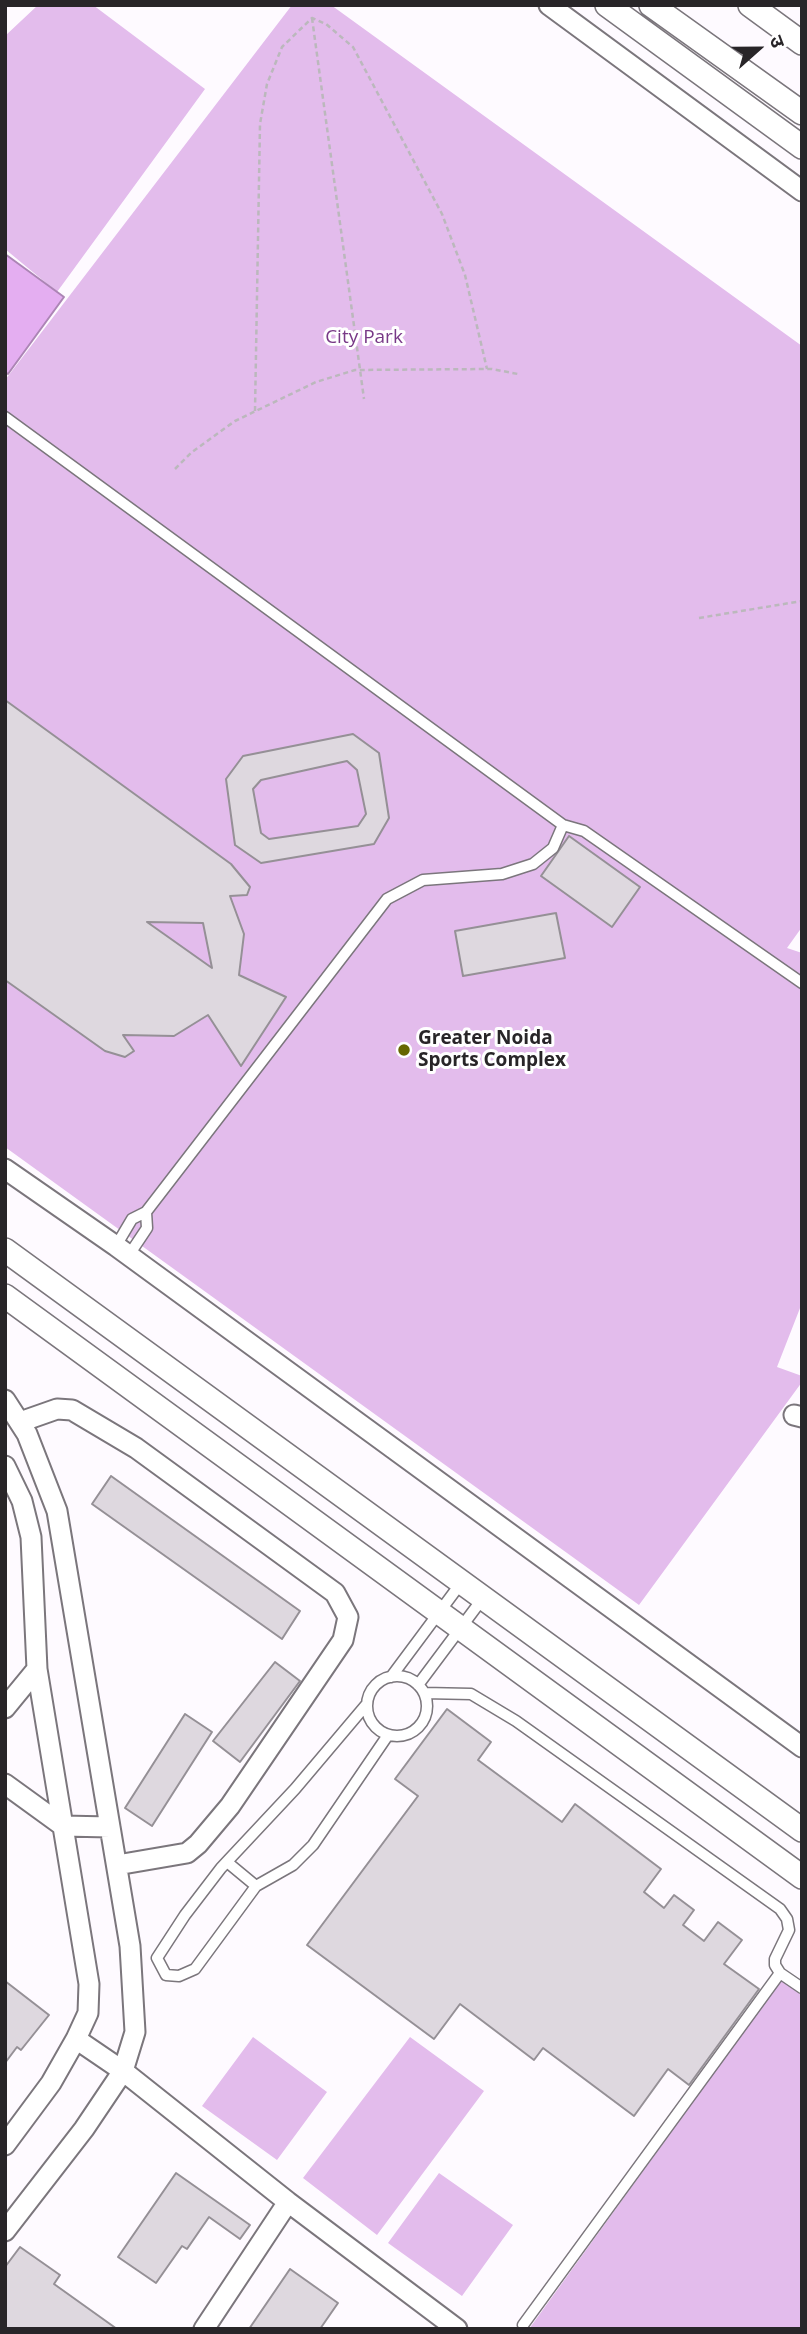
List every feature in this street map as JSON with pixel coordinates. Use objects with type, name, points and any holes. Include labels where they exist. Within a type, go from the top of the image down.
[{"type":"street","points":[[549,5],[802,191]]},
{"type":"street","points":[[607,5],[802,147]]},
{"type":"street","points":[[651,5],[802,113]]},
{"type":"street","points":[[750,5],[802,43]]},
{"type":"street","points":[[5,1169],[123,1251],[802,1747]]},
{"type":"street","points":[[5,1250],[802,1830]]},
{"type":"street","points":[[5,1297],[802,1877]]},
{"type":"street","points":[[5,1400],[20,1422],[46,1477],[57,1511],[130,1946],[135,2032],[123,2071],[84,2129],[5,2231]]},
{"type":"street","points":[[20,1422],[57,1409],[72,1410],[83,1416],[136,1448],[335,1593],[348,1617],[343,1640],[230,1806],[198,1844],[187,1853],[117,1865]]},
{"type":"street","points":[[5,1466],[13,1499],[31,1537],[37,1669],[89,1984],[88,2012],[76,2039],[51,2082],[5,2145]]},
{"type":"street","points":[[5,1708],[37,1669]]},
{"type":"street","points":[[5,1784],[63,1826],[110,1826]]},
{"type":"street","points":[[76,2039],[123,2071],[288,2202],[457,2329]]},
{"type":"street","points":[[204,2329],[288,2202]]},
{"type":"lane","points":[[5,417],[563,825],[584,831],[802,983]]},
{"type":"lane","points":[[123,1251],[132,1219],[146,1212],[387,899],[423,880],[502,874],[533,864],[554,848],[563,825]]},
{"type":"lane","points":[[123,1251],[147,1228],[146,1212]]},
{"type":"lane","points":[[388,1735],[313,1845],[293,1865],[256,1886],[195,1969],[179,1976],[166,1975],[157,1958],[227,1862],[366,1705],[374,1686],[391,1677],[462,1582]]},
{"type":"lane","points":[[421,1689],[460,1628],[483,1598]]},
{"type":"lane","points":[[366,1705],[372,1723],[388,1735],[407,1734],[422,1722],[426,1703],[421,1689],[410,1679],[391,1677]]},
{"type":"lane","points":[[421,1689],[471,1694],[516,1721],[780,1909],[788,1919],[789,1930],[775,1959],[780,1973],[802,1988]]},
{"type":"lane","points":[[227,1862],[256,1886]]},
{"type":"lane","points":[[523,2325],[780,1973]]},
{"type":"path","points":[[312,18],[364,399]]},
{"type":"path","points":[[312,18],[326,23],[353,47],[442,214],[465,275],[487,369]]},
{"type":"path","points":[[255,411],[260,124],[267,84],[282,47],[312,18]]},
{"type":"path","points":[[175,469],[192,452],[255,411],[316,382],[360,369],[487,369],[517,374]]},
{"type":"path","points":[[699,618],[802,601]]},
{"type":"green space","points":[[38,5],[93,5],[205,89],[57,292],[5,249],[5,36]]},
{"type":"green space","name":"City Park","points":[[292,5],[331,5],[802,346],[802,927],[787,948],[802,953],[802,1303],[777,1367],[802,1376],[802,1382],[639,1605],[5,1147],[5,380]]},
{"type":"green space","points":[[781,1980],[802,1995],[802,2329],[529,2329]]},
{"type":"green space","points":[[253,2037],[327,2092],[277,2160],[202,2106]]},
{"type":"green space","points":[[410,2037],[484,2091],[377,2235],[303,2178]]},
{"type":"green space","points":[[439,2173],[513,2225],[462,2296],[388,2243]]},
{"type":"shaded area","points":[[5,254],[64,297],[8,374],[5,372]]},
{"type":"building","points":[[5,700],[231,864],[250,887],[247,895],[230,896],[244,934],[239,975],[286,997],[241,1066],[208,1015],[174,1036],[123,1035],[134,1051],[125,1057],[105,1051],[5,980]],"holes":[[[147,922],[203,923],[212,968]]]},
{"type":"building","points":[[353,734],[379,753],[389,818],[374,844],[261,863],[235,845],[226,779],[243,756]],"holes":[[[347,761],[357,770],[366,814],[358,826],[269,839],[261,833],[253,789],[261,780]]]},
{"type":"building","points":[[569,836],[640,887],[612,927],[541,876]]},
{"type":"building","points":[[556,913],[565,958],[463,976],[455,931]]},
{"type":"building","points":[[111,1476],[300,1611],[282,1639],[92,1504]]},
{"type":"building","points":[[275,1662],[300,1681],[240,1762],[213,1741]]},
{"type":"building","points":[[447,1709],[491,1742],[478,1760],[562,1822],[575,1804],[661,1869],[644,1892],[664,1908],[674,1895],[694,1910],[683,1925],[704,1941],[718,1922],[742,1940],[724,1964],[759,1989],[689,2085],[668,2069],[634,2116],[543,2048],[534,2060],[460,2004],[434,2039],[307,1945],[418,1796],[395,1779]]},
{"type":"building","points":[[185,1714],[212,1732],[152,1826],[125,1808]]},
{"type":"building","points":[[5,1981],[49,2015],[21,2050],[17,2047],[5,2063]]},
{"type":"building","points":[[176,2173],[250,2225],[240,2239],[209,2217],[187,2249],[182,2246],[156,2283],[118,2257]]},
{"type":"building","points":[[20,2247],[60,2275],[54,2284],[117,2329],[5,2329],[5,2267]]},
{"type":"building","points":[[290,2269],[338,2303],[320,2329],[249,2329]]},
{"type":"place","name":"Greater Noida Sports Complex","points":[[404,1050]]}]
